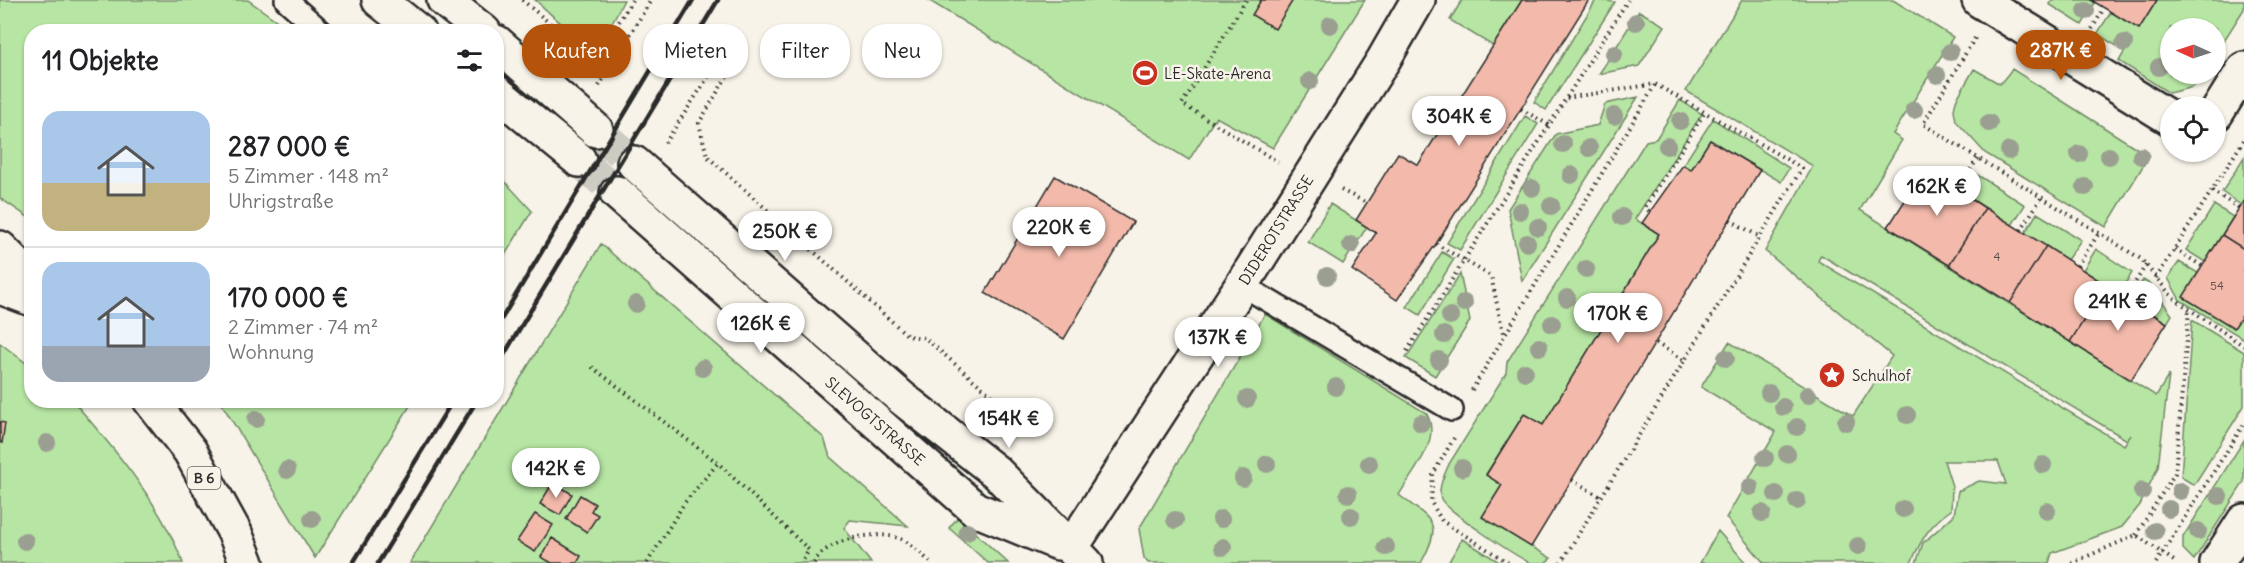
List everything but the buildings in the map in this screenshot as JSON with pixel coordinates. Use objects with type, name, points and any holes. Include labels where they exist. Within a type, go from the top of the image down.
[{"type":"main road","points":[[379,0],[409,24]]},
{"type":"main road","points":[[444,0],[474,24]]},
{"type":"main road","name":"DIDEROTSTRASSE","points":[[1078,556],[1418,0]]},
{"type":"main road","points":[[1986,4],[2160,112]]},
{"type":"main road","points":[[504,49],[596,130]]},
{"type":"main road","points":[[2226,98],[2244,69]]},
{"type":"main road","points":[[504,98],[579,159]]},
{"type":"main road","points":[[634,163],[903,399],[996,472],[1078,556]]},
{"type":"main road","name":"SLEVOGTSTRASSE","points":[[617,193],[975,509],[1078,556]]},
{"type":"main road","points":[[0,248],[24,272]]},
{"type":"main road","points":[[0,287],[24,296]]},
{"type":"main road","name":"B 6","points":[[156,408],[190,452],[235,533],[247,563]]},
{"type":"main road","points":[[2217,563],[2244,521]]},
{"type":"lane","points":[[286,0],[313,24]]},
{"type":"lane","points":[[1242,285],[1393,374],[1453,414]]},
{"type":"path","points":[[522,0],[585,52],[602,50],[632,0]]},
{"type":"path","points":[[599,86],[651,0]]},
{"type":"path","points":[[1246,0],[1182,104],[1284,166]]},
{"type":"path","points":[[1393,374],[1628,0]]},
{"type":"path","points":[[1986,4],[1923,124],[2141,259],[2173,298],[2244,346]]},
{"type":"path","points":[[2086,37],[2104,8]]},
{"type":"path","points":[[665,143],[708,78]]},
{"type":"path","points":[[727,78],[699,123],[707,156],[908,336],[925,338],[992,396]]},
{"type":"path","points":[[1561,563],[1802,168],[1655,84],[1566,98]]},
{"type":"path","points":[[1509,563],[1442,521],[1431,502],[1433,474],[1459,429],[1453,414],[1504,337],[1655,84]]},
{"type":"path","points":[[1521,108],[1549,125]]},
{"type":"path","points":[[1649,211],[1644,207],[1705,111]]},
{"type":"path","points":[[2156,278],[2244,140]]},
{"type":"path","points":[[1957,190],[1978,159]]},
{"type":"path","points":[[1335,186],[1367,203]]},
{"type":"path","points":[[2211,191],[2239,208]]},
{"type":"path","points":[[2020,230],[2041,198]]},
{"type":"path","points":[[1730,220],[1760,237]]},
{"type":"path","points":[[2078,266],[2099,233]]},
{"type":"path","points":[[1436,244],[1491,276],[1504,337]]},
{"type":"path","points":[[2175,249],[2202,266]]},
{"type":"path","points":[[2126,297],[2146,266]]},
{"type":"path","points":[[2072,563],[2136,535],[2175,473],[2189,310]]},
{"type":"path","points":[[1656,343],[1685,361]]},
{"type":"path","points":[[592,367],[718,463],[809,550],[801,563]]},
{"type":"path","points":[[2156,563],[2244,424]]},
{"type":"path","points":[[647,563],[685,502],[718,463]]},
{"type":"path","points":[[1572,480],[1601,497]]},
{"type":"path","points":[[814,563],[818,555],[864,534],[900,538],[932,563]]},
{"type":"path","points":[[2136,535],[2177,563]]},
{"type":"green space","points":[[0,0],[248,0],[281,24],[24,24],[24,214],[0,198]]},
{"type":"green space","points":[[535,0],[624,0],[612,24],[562,24]]},
{"type":"green space","name":"LE-Skate-Arena","points":[[928,0],[1365,0],[1273,148],[1216,117],[1189,160]]},
{"type":"green space","points":[[1462,0],[1522,0],[1493,46],[1450,20]]},
{"type":"green space","points":[[1596,0],[1615,2],[1546,110],[1534,102]]},
{"type":"green space","points":[[1742,0],[1893,0],[1953,37],[1893,134],[1902,140],[1860,210],[2156,396],[2169,375],[2158,467],[2140,505],[2122,527],[2052,553],[2049,563],[1916,563],[1923,543],[1954,515],[1958,491],[1979,481],[2006,484],[1998,461],[1944,461],[1952,486],[1951,510],[1937,521],[1927,534],[1911,563],[1764,563],[1726,518],[1776,432],[1701,387],[1729,342],[1853,416],[1892,356],[1765,251],[1813,166],[1686,91]],"holes":[[[1821,255],[2127,440],[2131,435],[2124,445],[1818,261]]]},
{"type":"green space","points":[[2052,0],[2091,0],[2095,3],[2082,25],[2049,4]]},
{"type":"green space","points":[[2157,0],[2244,0],[2244,9],[2226,37],[2226,18],[2160,18],[2160,84],[2195,84],[2193,87],[2169,93],[2119,61],[2125,51],[2097,34],[2111,12],[2139,29]]},
{"type":"green space","points":[[1639,11],[1665,26],[1639,66],[1599,74]]},
{"type":"green space","points":[[1974,69],[2000,84],[2012,69],[2149,156],[2106,227],[1985,153],[1956,121],[1954,110],[1956,100]]},
{"type":"green space","points":[[1638,97],[1522,281],[1508,209],[1556,134],[1598,125],[1605,104]]},
{"type":"green space","points":[[1680,100],[1702,114],[1635,219],[1659,234],[1543,425],[1524,414],[1486,474],[1502,485],[1482,517],[1551,558],[1545,563],[1531,563],[1483,533],[1446,505],[1440,495],[1442,481],[1449,464],[1506,373],[1507,362],[1646,141],[1656,139]]},
{"type":"green space","points":[[1525,116],[1538,124],[1460,250],[1447,243]]},
{"type":"green space","points":[[1713,119],[1789,168],[1781,182],[1710,140],[1691,170],[1683,165]]},
{"type":"green space","points":[[2244,157],[2244,200],[2241,205],[2222,192]]},
{"type":"green space","points":[[1976,174],[2025,205],[2012,225],[1964,194]]},
{"type":"green space","points":[[504,181],[532,211],[504,257]]},
{"type":"green space","points":[[1330,204],[1367,227],[1343,264],[1308,242]]},
{"type":"green space","points":[[2214,205],[2233,217],[2205,262],[2186,250]]},
{"type":"green space","points":[[2037,213],[2081,240],[2067,260],[2025,233]]},
{"type":"green space","points":[[601,244],[824,438],[830,457],[908,526],[850,520],[844,528],[871,563],[410,563]]},
{"type":"green space","points":[[2096,249],[2132,273],[2119,293],[2083,270]]},
{"type":"green space","points":[[1442,252],[1454,259],[1420,315],[1407,307]]},
{"type":"green space","points":[[2179,262],[2198,273],[2184,297],[2234,328],[2244,313],[2244,339],[2180,300],[2168,278]]},
{"type":"green space","points":[[1460,274],[1470,321],[1435,376],[1406,358]]},
{"type":"green space","points":[[2143,280],[2150,284],[2172,315],[2167,323],[2131,300]]},
{"type":"green space","points":[[1265,314],[1426,413],[1431,434],[1428,444],[1418,466],[1399,495],[1427,517],[1431,523],[1432,538],[1421,563],[1148,563],[1144,558],[1139,529]]},
{"type":"green space","points":[[2192,320],[2244,352],[2244,406],[2194,485],[2181,477]]},
{"type":"green space","points":[[0,343],[24,362],[24,408],[79,408],[105,438],[149,498],[183,563],[0,563]]},
{"type":"green space","points":[[224,408],[409,408],[315,558]]},
{"type":"green space","points":[[2244,440],[2244,482],[2194,560],[2183,549],[2183,537]]},
{"type":"green space","points":[[958,517],[1008,563],[988,563],[949,528]]},
{"type":"green space","points":[[1718,531],[1746,563],[1700,563]]},
{"type":"green space","points":[[1462,539],[1501,563],[1448,563]]},
{"type":"tunnel","points":[[596,130],[634,163]]},
{"type":"tunnel","points":[[579,160],[617,193]]},
{"type":"railway","points":[[504,315],[693,0]]},
{"type":"railway","points":[[504,355],[718,0]]},
{"type":"railway","points":[[353,563],[448,408]]},
{"type":"railway","points":[[378,563],[472,408]]},
{"type":"place","name":"LE-Skate-Arena","points":[[1145,73]]},
{"type":"place","name":"Schulhof","points":[[1832,375]]}]
